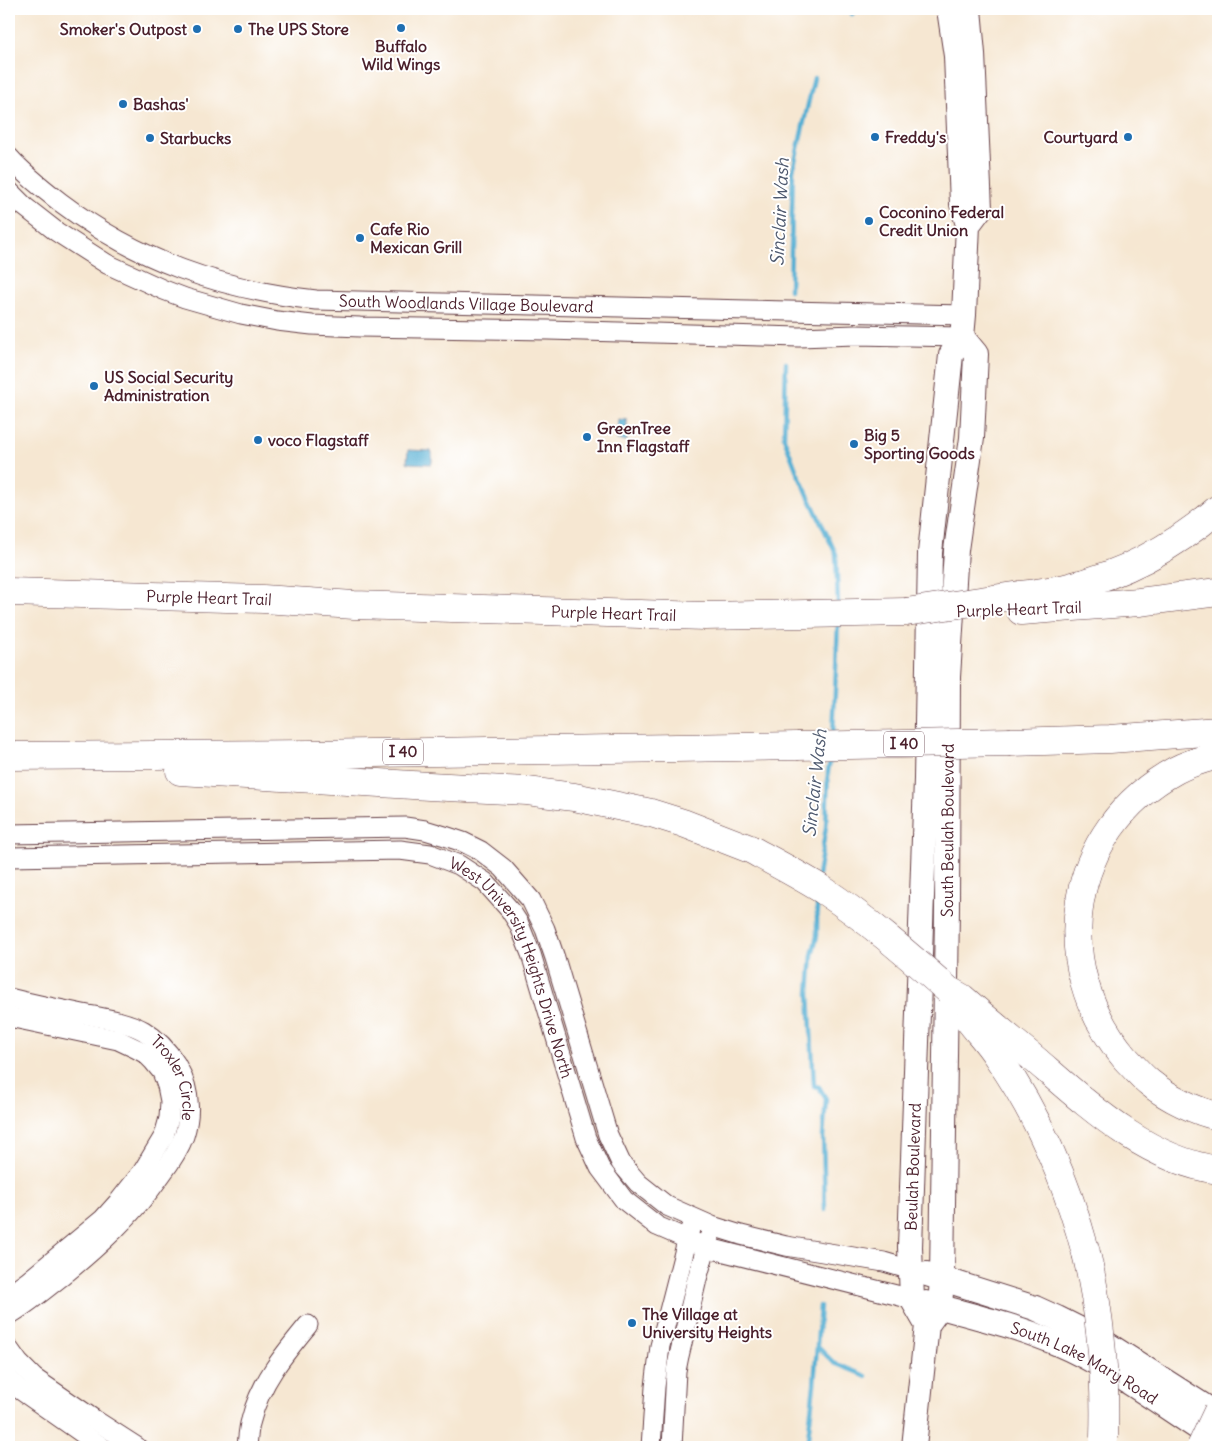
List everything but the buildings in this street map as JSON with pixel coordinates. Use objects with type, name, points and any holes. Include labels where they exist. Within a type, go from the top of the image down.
[{"type":"highway","points":[[1020,603],[1113,574],[1175,542],[1218,509]]},
{"type":"highway","name":"Purple Heart Trail","points":[[9,592],[705,616],[906,612],[1020,603],[1139,602],[1218,592]]},
{"type":"highway","name":"I 40","points":[[9,756],[311,754],[1011,742],[1110,739],[1218,731]]},
{"type":"highway","points":[[1218,755],[1189,764],[1158,781],[1114,821],[1100,842],[1082,886],[1078,906],[1077,942],[1081,972],[1090,1001],[1101,1024],[1116,1047],[1150,1084],[1168,1096],[1218,1116]]},
{"type":"highway","points":[[9,761],[527,791],[582,798],[651,813],[683,823],[750,849],[798,874],[883,935],[948,990],[962,998],[1059,1080],[1130,1136],[1178,1160],[1218,1170]]},
{"type":"highway","points":[[948,990],[955,1002],[997,1055],[1030,1110],[1048,1145],[1076,1215],[1096,1300],[1102,1340],[1105,1408],[1104,1443]]},
{"type":"highway","points":[[1201,1447],[1218,1411]]},
{"type":"main road","name":"South Beulah Boulevard","points":[[922,882],[930,553],[951,355],[963,326],[968,225],[962,204],[956,56],[949,9]]},
{"type":"main road","name":"South Beulah Boulevard","points":[[968,225],[980,209],[973,54],[969,9]]},
{"type":"main road","name":"South Beulah Boulevard","points":[[933,1316],[953,1282],[947,908],[948,677],[956,550],[972,438],[976,354],[963,326]]},
{"type":"main road","name":"Beulah Boulevard","points":[[922,882],[910,1247],[912,1299],[933,1316]]},
{"type":"main road","name":"South Lake Mary Road","points":[[911,1270],[1035,1308],[1099,1339],[1218,1415]]},
{"type":"main road","name":"South Lake Mary Road","points":[[933,1316],[1008,1326],[1057,1343],[1120,1377],[1218,1441]]},
{"type":"main road","points":[[914,1447],[933,1316]]},
{"type":"street","name":"South Woodlands Village Boulevard","points":[[9,157],[36,183],[103,232],[144,254],[189,272],[248,289],[316,300],[732,309],[800,312],[963,326]]},
{"type":"street","name":"South Woodlands Village Boulevard","points":[[9,191],[25,207],[57,232],[107,264],[164,290],[241,314],[312,325],[799,337],[855,335],[963,326]]},
{"type":"street","points":[[241,314],[248,289]]},
{"type":"street","points":[[527,330],[528,305]]},
{"type":"street","points":[[732,309],[737,335]]},
{"type":"street","name":"West University Heights Drive North","points":[[9,834],[405,828],[425,830],[463,842],[481,851],[504,868],[531,900],[539,914],[555,958],[608,1135],[621,1163],[638,1183],[667,1206],[712,1226],[786,1246],[884,1262],[911,1270]]},
{"type":"street","name":"West University Heights Drive North","points":[[9,857],[400,850],[430,854],[460,865],[485,882],[510,910],[519,924],[531,954],[586,1138],[600,1168],[624,1200],[657,1226],[705,1247],[912,1299]]},
{"type":"street","name":"Troxler Circle","points":[[9,998],[111,1020],[144,1031],[166,1051],[180,1072],[185,1084],[189,1110],[187,1125],[176,1152],[153,1186],[127,1218],[72,1268],[21,1308],[9,1315]]},
{"type":"street","name":"Troxler Circle","points":[[9,1017],[118,1040],[137,1048],[154,1061],[162,1072],[170,1102],[169,1118],[164,1136],[143,1171],[120,1200],[103,1219],[9,1295]]},
{"type":"street","points":[[651,1447],[660,1346],[686,1239],[694,1218]]},
{"type":"street","points":[[672,1447],[676,1372],[705,1247],[712,1226]]},
{"type":"street","points":[[247,1447],[250,1422],[259,1395],[269,1376],[308,1325]]},
{"type":"street","points":[[9,1349],[19,1363],[34,1378],[137,1447]]},
{"type":"street","points":[[9,1379],[19,1389],[102,1447]]},
{"type":"water","points":[[618,419],[627,420],[627,441],[617,440]]},
{"type":"water","points":[[408,450],[431,451],[432,463],[408,463]]},
{"type":"waterway","name":"Sinclair Wash","points":[[852,14],[855,9]]},
{"type":"waterway","name":"Sinclair Wash","points":[[790,290],[793,170],[814,78]]},
{"type":"waterway","name":"Sinclair Wash","points":[[786,363],[784,438],[797,472],[836,554],[838,604]]},
{"type":"waterway","name":"Sinclair Wash","points":[[833,737],[838,622]]},
{"type":"waterway","name":"Sinclair Wash","points":[[818,876],[826,827],[828,772],[831,754]]},
{"type":"waterway","name":"Sinclair Wash","points":[[817,898],[817,936],[812,955],[809,993],[814,1086],[819,1087],[826,1099],[823,1136],[825,1210]]},
{"type":"waterway","name":"Sinclair Wash","points":[[807,1447],[820,1306]]},
{"type":"waterway","points":[[817,1346],[834,1363],[866,1376]]},
{"type":"place","name":"Buffalo Wild Wings","points":[[401,28]]},
{"type":"place","name":"Smoker's Outpost","points":[[197,29]]},
{"type":"place","name":"The UPS Store","points":[[238,29]]},
{"type":"place","name":"Bashas'","points":[[123,104]]},
{"type":"place","name":"Freddy's","points":[[875,137]]},
{"type":"place","name":"Courtyard","points":[[1128,137]]},
{"type":"place","name":"Starbucks","points":[[150,138]]},
{"type":"place","name":"Coconino Federal Credit Union","points":[[869,221]]},
{"type":"place","name":"Cafe Rio Mexican Grill","points":[[360,238]]},
{"type":"place","name":"US Social Security Administration","points":[[94,386]]},
{"type":"place","name":"GreenTree Inn Flagstaff","points":[[587,437]]},
{"type":"place","name":"voco Flagstaff","points":[[258,440]]},
{"type":"place","name":"Big 5 Sporting Goods","points":[[854,444]]},
{"type":"place","name":"The Village at University Heights","points":[[632,1323]]}]
